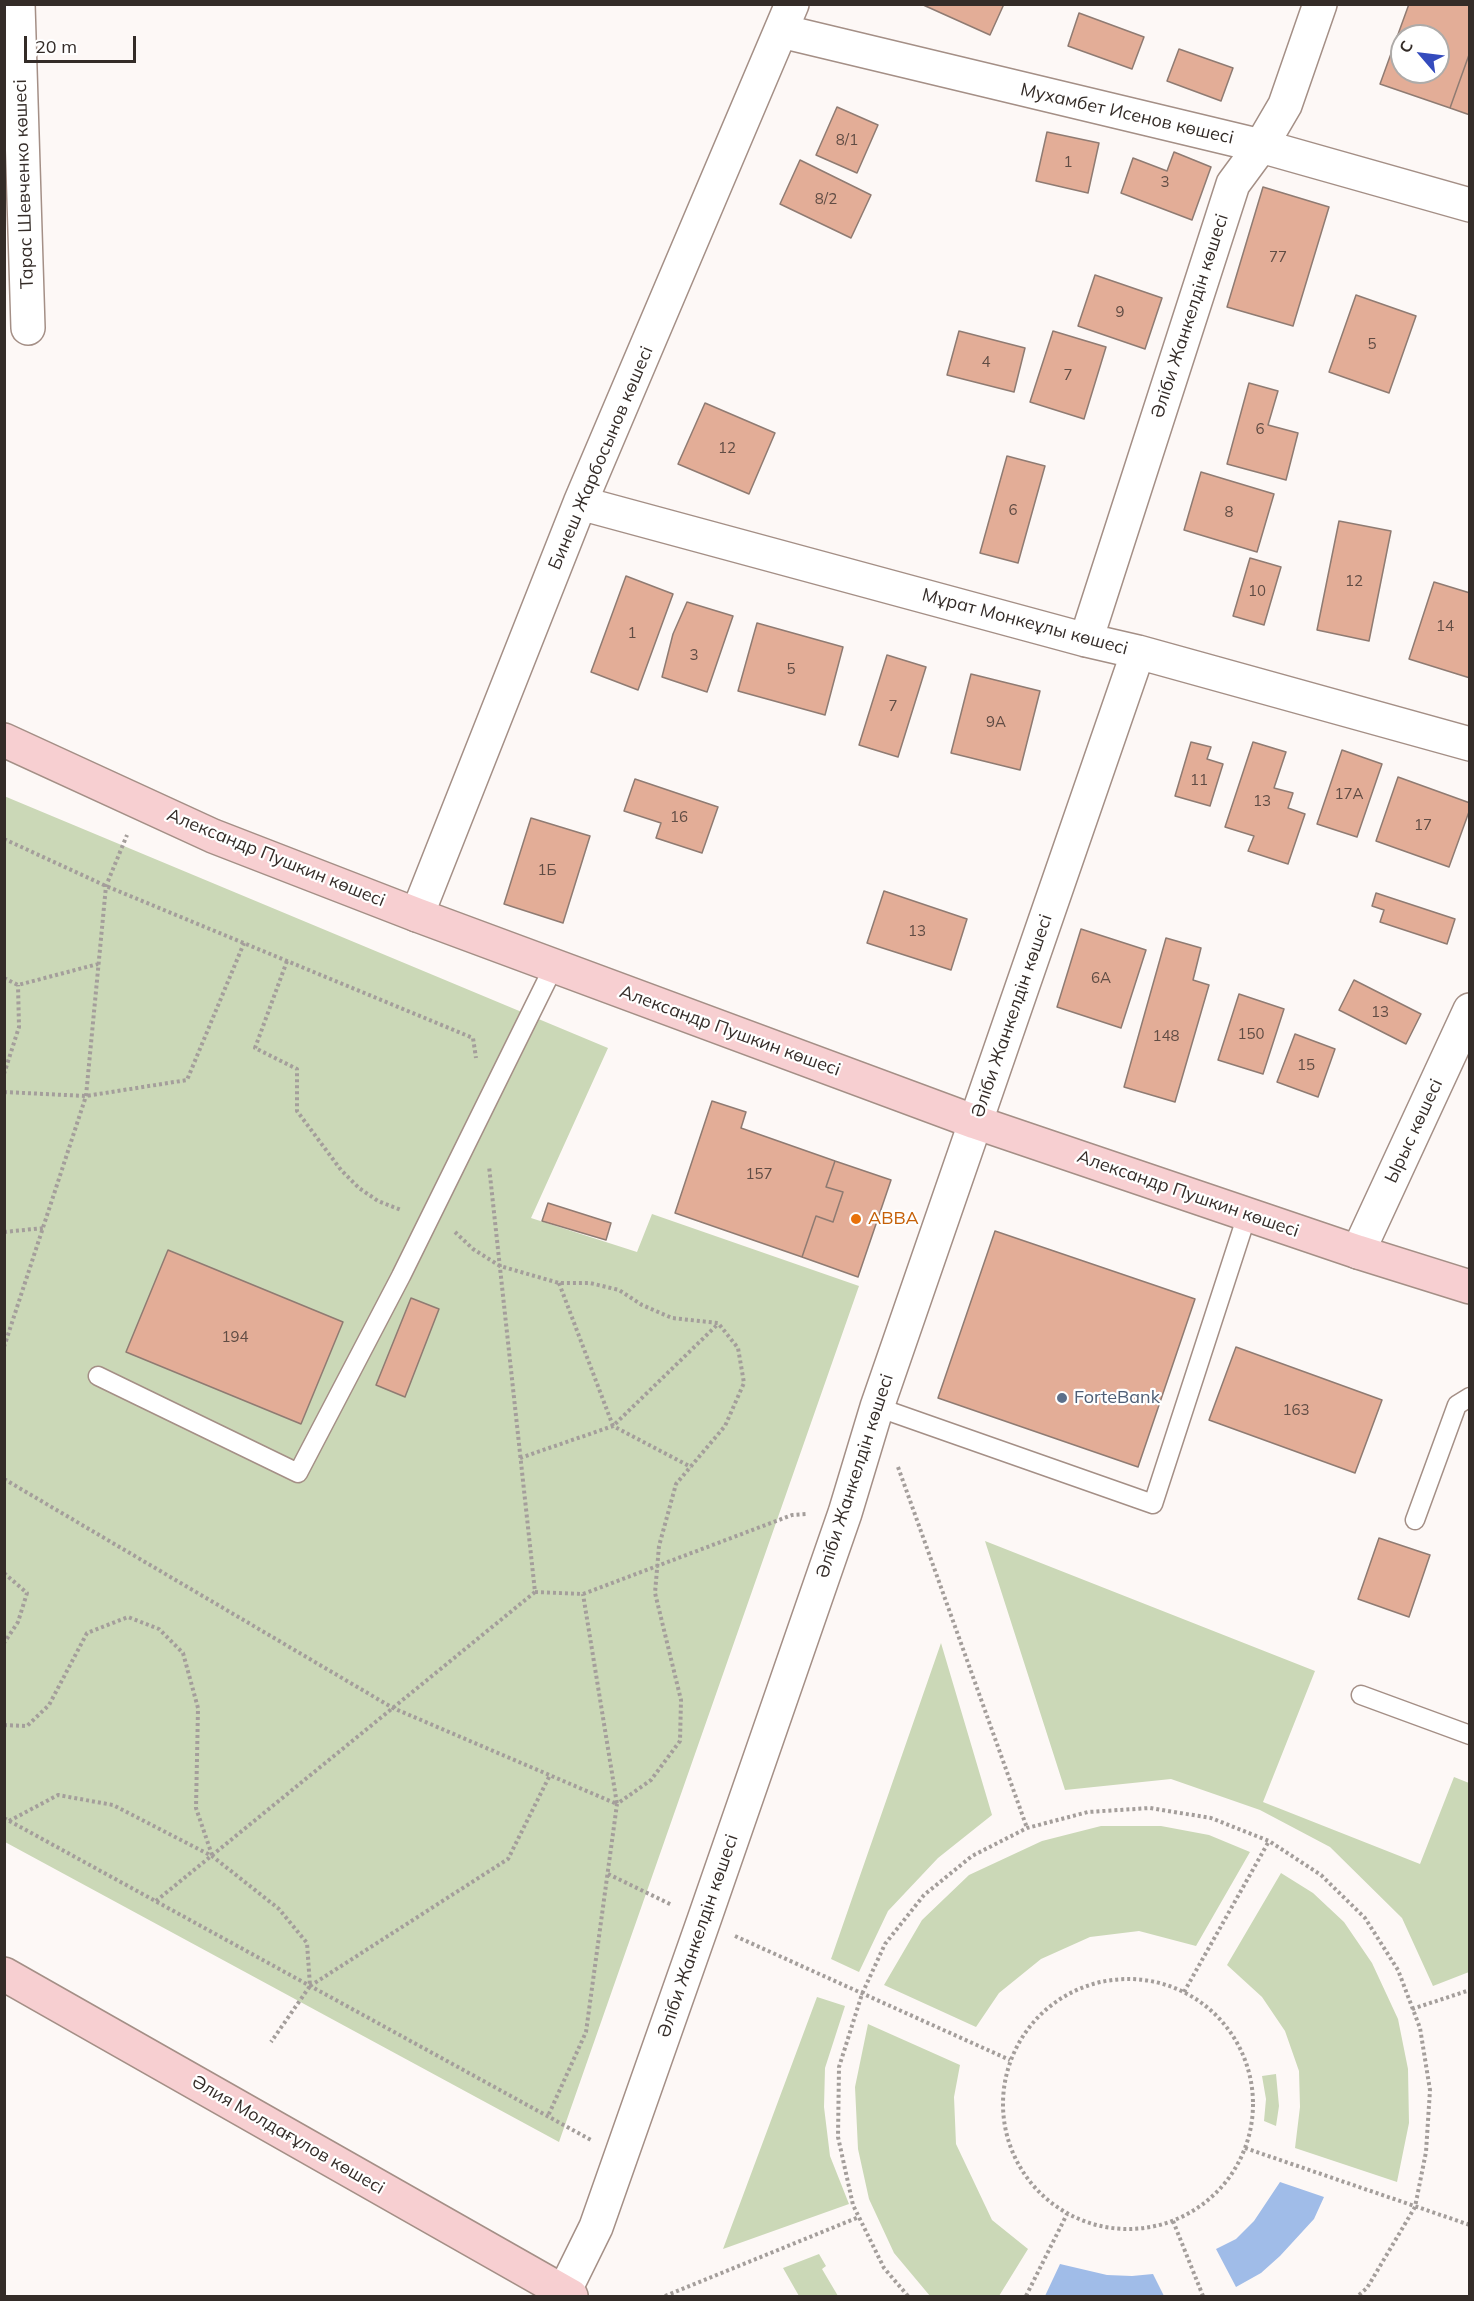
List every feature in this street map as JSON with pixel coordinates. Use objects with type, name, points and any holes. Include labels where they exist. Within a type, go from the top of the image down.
[{"type":"street","name":"Әліби Жанкелдін көшесі","points":[[1086,640],[1233,184],[1261,146],[1286,105],[1320,4]]},
{"type":"street","name":"Мухамбет Исенов көшесі","points":[[787,18],[1470,205]]},
{"type":"street","name":"Бинеш Жарбосынов көшесі","points":[[417,915],[580,502],[787,18]]},
{"type":"street","name":"Тарас Шевченко көшесі","points":[[14,20],[28,328]]},
{"type":"street","name":"Мұрат Монкеұлы көшесі","points":[[580,502],[1470,744]]},
{"type":"street","name":"Әліби Жанкелдін көшесі","points":[[566,2295],[596,2227],[845,1513],[877,1407],[1138,652]]},
{"type":"street","name":"Александр Пушкин көшесі","points":[[4,740],[213,836],[417,915],[975,1122],[1247,1215],[1470,1287]]},
{"type":"street","name":"Ырыс көшесі","points":[[1358,1252],[1470,1010]]},
{"type":"street","name":"Әлия Молдағұлов көшесі","points":[[4,1974],[566,2295]]},
{"type":"lane","points":[[98,1376],[298,1473],[428,1220],[554,966]]},
{"type":"lane","points":[[877,1407],[1153,1504],[1247,1215]]},
{"type":"lane","points":[[1415,1520],[1457,1405],[1470,1397]]},
{"type":"lane","points":[[1361,1695],[1470,1735]]},
{"type":"path","points":[[4,1347],[86,1096],[106,886],[141,802]]},
{"type":"path","points":[[4,1092],[86,1096],[188,1080],[244,943]]},
{"type":"path","points":[[287,961],[255,1048],[297,1069],[297,1111],[347,1176],[378,1201],[456,1233],[473,1249],[500,1266],[559,1283],[590,1283],[619,1290],[642,1305],[672,1318],[718,1323],[738,1348],[744,1383],[724,1426],[676,1484],[659,1546],[655,1593],[681,1700],[680,1741],[651,1780],[617,1804]]},
{"type":"path","points":[[4,978],[18,985],[98,964]]},
{"type":"path","points":[[4,1074],[19,1027],[18,985]]},
{"type":"path","points":[[4,1232],[44,1228]]},
{"type":"path","points":[[559,1283],[613,1426],[691,1467]]},
{"type":"path","points":[[520,1458],[613,1426],[718,1323]]},
{"type":"path","points":[[897,1463],[1027,1828]]},
{"type":"path","points":[[4,1479],[393,1708],[617,1804]]},
{"type":"path","points":[[535,1592],[583,1594],[792,1515],[845,1513]]},
{"type":"path","points":[[4,1573],[27,1593],[18,1622],[4,1642]]},
{"type":"path","points":[[548,2116],[586,2032],[617,1804],[583,1594]]},
{"type":"path","points":[[4,1725],[27,1726],[49,1705],[87,1633],[128,1617],[159,1629],[183,1653],[198,1708],[196,1808],[212,1856]]},
{"type":"path","points":[[271,2042],[310,1986],[508,1859],[550,1775]]},
{"type":"path","points":[[9,1821],[58,1795],[112,1805],[212,1856],[279,1909],[307,1943],[310,1986]]},
{"type":"path","points":[[908,2296],[884,2268],[859,2217],[838,2137],[839,2067],[862,1994],[885,1944],[924,1895],[972,1856],[1027,1828],[1088,1812],[1150,1808],[1211,1818],[1269,1840],[1321,1875],[1365,1918],[1398,1971],[1420,2028],[1430,2090],[1426,2152],[1415,2207],[1367,2288],[1358,2296]]},
{"type":"path","points":[[4,1818],[621,2156]]},
{"type":"path","points":[[1184,1992],[1269,1840]]},
{"type":"path","points":[[773,1955],[1010,2060]]},
{"type":"path","points":[[1111,1980],[1149,1981],[1184,1992],[1215,2015],[1239,2048],[1250,2076],[1253,2104],[1251,2127],[1245,2148],[1233,2172],[1216,2193],[1196,2209],[1173,2221],[1149,2228],[1125,2230],[1095,2226],[1067,2214],[1049,2202],[1033,2187],[1018,2165],[1008,2142],[1002,2101],[1010,2060],[1026,2031],[1048,2007],[1078,1989],[1111,1980]]},
{"type":"path","points":[[1412,2009],[1470,1990]]},
{"type":"path","points":[[1245,2148],[1470,2225]]},
{"type":"path","points":[[1026,2296],[1067,2214]]},
{"type":"path","points":[[665,2296],[859,2217]]},
{"type":"path","points":[[1173,2221],[1203,2296]]},
{"type":"green space","points":[[4,796],[608,1048],[531,1218],[637,1252],[652,1214],[859,1286],[559,2142],[5,1842]]},
{"type":"green space","points":[[985,1541],[1315,1671],[1263,1802],[1420,1864],[1454,1777],[1469,1783],[1469,1972],[1433,1986],[1402,1918],[1330,1847],[1260,1810],[1171,1779],[1065,1790]]},
{"type":"green space","points":[[941,1643],[992,1815],[938,1858],[888,1911],[859,1972],[831,1959]]},
{"type":"green space","points":[[1101,1826],[1161,1826],[1209,1835],[1250,1852],[1196,1946],[1139,1931],[1090,1937],[1041,1959],[999,1993],[976,2027],[884,1985],[922,1920],[969,1875],[1042,1841]]},
{"type":"green space","points":[[1281,1873],[1313,1893],[1344,1922],[1372,1963],[1398,2019],[1408,2069],[1409,2123],[1397,2182],[1295,2148],[1300,2107],[1299,2071],[1285,2031],[1262,1997],[1227,1965]]},
{"type":"green space","points":[[817,1997],[845,2006],[825,2068],[824,2107],[830,2156],[849,2204],[723,2249]]},
{"type":"green space","points":[[868,2024],[960,2065],[954,2097],[956,2144],[992,2220],[1028,2249],[999,2296],[930,2296],[894,2253],[869,2199],[858,2149],[855,2087]]},
{"type":"green space","points":[[1276,2074],[1279,2106],[1276,2126],[1264,2121],[1266,2099],[1262,2076]]},
{"type":"green space","points":[[819,2254],[826,2266],[822,2269],[838,2296],[799,2296],[783,2268]]},
{"type":"water","points":[[1280,2182],[1324,2197],[1314,2219],[1280,2256],[1261,2273],[1236,2287],[1216,2249],[1236,2239],[1254,2221]]},
{"type":"water","points":[[1060,2264],[1107,2275],[1153,2274],[1164,2296],[1045,2296]]},
{"type":"building","points":[[921,4],[1004,4],[990,35]]},
{"type":"building","points":[[1409,4],[1470,4],[1470,52],[1450,108],[1380,84],[1390,56],[1390,84],[1450,84],[1450,24],[1402,24]]},
{"type":"building","points":[[1079,13],[1144,37],[1132,69],[1068,46]]},
{"type":"building","points":[[1179,49],[1233,68],[1221,101],[1167,81]]},
{"type":"building","points":[[1470,52],[1470,115],[1450,108]]},
{"type":"building","points":[[837,107],[878,125],[857,173],[816,155]]},
{"type":"building","points":[[1047,132],[1099,143],[1088,193],[1036,181]]},
{"type":"building","points":[[1174,152],[1211,167],[1192,220],[1121,193],[1133,158],[1167,171]]},
{"type":"building","points":[[800,160],[871,195],[851,238],[780,204]]},
{"type":"building","points":[[1263,187],[1329,207],[1293,326],[1227,307]]},
{"type":"building","points":[[1095,275],[1162,298],[1145,349],[1078,326]]},
{"type":"building","points":[[1356,295],[1416,316],[1389,393],[1329,372]]},
{"type":"building","points":[[959,331],[1025,348],[1014,392],[947,375]]},
{"type":"building","points":[[1053,331],[1106,347],[1084,419],[1030,402]]},
{"type":"building","points":[[1249,383],[1278,391],[1268,425],[1298,433],[1286,480],[1227,464]]},
{"type":"building","points":[[705,403],[775,433],[749,494],[678,464]]},
{"type":"building","points":[[1007,456],[1045,466],[1018,563],[980,553]]},
{"type":"building","points":[[1201,472],[1274,494],[1257,552],[1184,530]]},
{"type":"building","points":[[1339,521],[1391,531],[1369,641],[1317,630]]},
{"type":"building","points":[[1250,558],[1281,567],[1264,625],[1233,616]]},
{"type":"building","points":[[626,576],[673,594],[638,690],[591,672]]},
{"type":"building","points":[[1434,582],[1470,593],[1470,678],[1409,659]]},
{"type":"building","points":[[687,602],[733,616],[707,692],[662,677],[673,634]]},
{"type":"building","points":[[757,623],[843,647],[825,715],[738,691]]},
{"type":"building","points":[[887,655],[926,667],[898,757],[859,745]]},
{"type":"building","points":[[971,674],[1040,691],[1020,770],[951,753]]},
{"type":"building","points":[[1191,742],[1211,747],[1207,759],[1223,764],[1210,806],[1175,796]]},
{"type":"building","points":[[1253,742],[1286,752],[1274,788],[1293,793],[1288,808],[1305,814],[1288,864],[1248,851],[1254,836],[1225,827]]},
{"type":"building","points":[[1342,750],[1382,764],[1357,837],[1317,824]]},
{"type":"building","points":[[1398,777],[1470,803],[1470,809],[1449,867],[1376,841]]},
{"type":"building","points":[[635,779],[718,807],[702,853],[656,838],[661,823],[624,811]]},
{"type":"building","points":[[531,818],[590,836],[563,923],[504,904]]},
{"type":"building","points":[[884,891],[967,919],[951,970],[867,943]]},
{"type":"building","points":[[1376,893],[1455,919],[1447,944],[1380,922],[1384,910],[1372,906]]},
{"type":"building","points":[[1081,929],[1146,950],[1121,1028],[1057,1007]]},
{"type":"building","points":[[1166,938],[1201,948],[1193,980],[1209,985],[1175,1102],[1124,1087]]},
{"type":"building","points":[[1354,980],[1421,1014],[1406,1044],[1339,1010]]},
{"type":"building","points":[[1239,994],[1284,1009],[1263,1074],[1218,1060]]},
{"type":"building","points":[[1295,1034],[1335,1049],[1318,1097],[1277,1082]]},
{"type":"building","points":[[712,1101],[746,1112],[741,1128],[835,1161],[826,1187],[843,1192],[833,1222],[816,1216],[802,1257],[675,1213]]},
{"type":"building","name":"ABBA","points":[[835,1161],[891,1180],[858,1277],[802,1257],[816,1216],[833,1222],[843,1192],[826,1187]]},
{"type":"building","points":[[548,1203],[611,1223],[606,1240],[542,1221]]},
{"type":"building","points":[[995,1231],[1195,1299],[1138,1467],[938,1398]]},
{"type":"building","points":[[168,1250],[343,1322],[301,1424],[126,1352]]},
{"type":"building","points":[[411,1298],[439,1309],[405,1397],[376,1385]]},
{"type":"building","points":[[1236,1347],[1382,1400],[1355,1473],[1209,1420]]},
{"type":"building","points":[[1379,1538],[1430,1555],[1409,1617],[1358,1599]]},
{"type":"place","name":"ABBA","points":[[856,1219]]},
{"type":"place","name":"ForteBank","points":[[1062,1398]]}]
